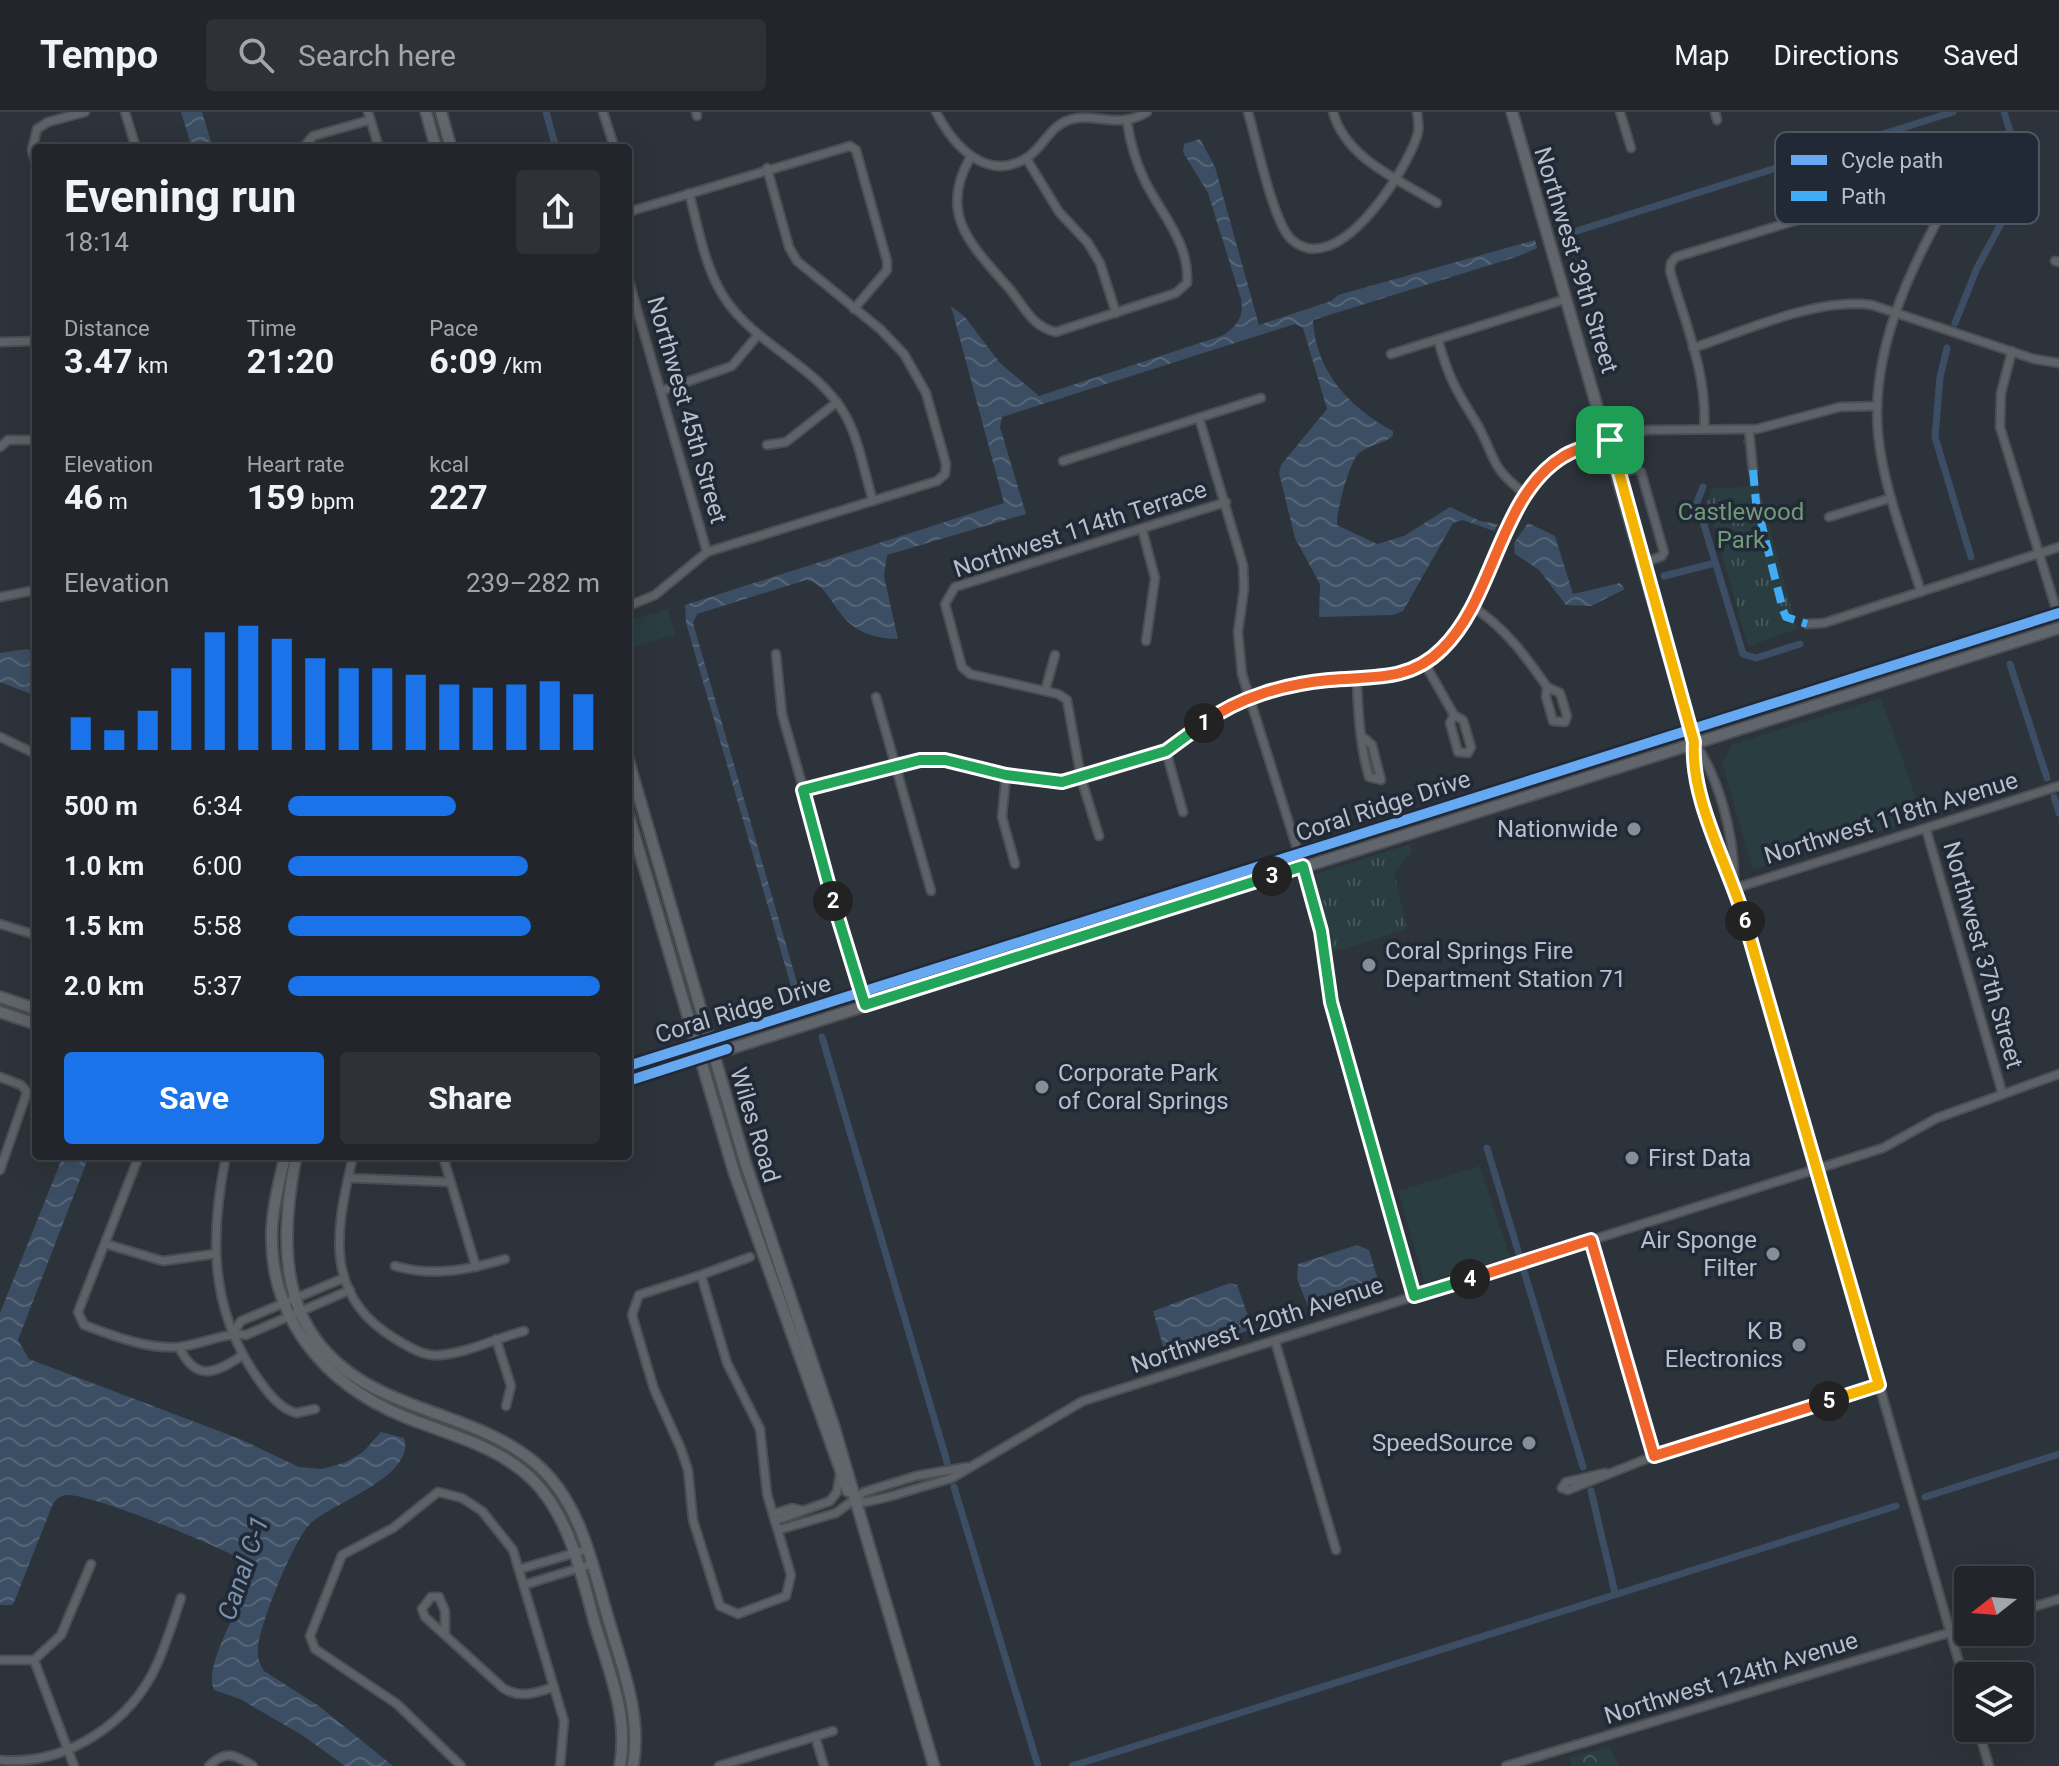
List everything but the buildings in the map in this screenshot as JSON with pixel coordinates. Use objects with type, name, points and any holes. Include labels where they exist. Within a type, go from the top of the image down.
[{"type":"main road","points":[[426,112],[435,144]]},
{"type":"main road","points":[[441,112],[450,144]]},
{"type":"main road","name":"Northwest 39th Street","points":[[1512,112],[1610,440],[1694,742]]},
{"type":"main road","name":"Coral Ridge Drive","points":[[632,1065],[2059,615]]},
{"type":"main road","name":"Coral Ridge Drive","points":[[632,1080],[2059,628]]},
{"type":"main road","points":[[1888,681],[1907,661]]},
{"type":"main road","name":"Wiles Road","points":[[632,773],[746,1165],[834,1427],[853,1500],[934,1766]]},
{"type":"main road","name":"Wiles Road","points":[[632,827],[695,1045],[761,1254],[840,1474],[853,1500]]},
{"type":"main road","points":[[0,997],[32,1008]]},
{"type":"main road","points":[[0,1012],[32,1023]]},
{"type":"main road","points":[[284,1160],[272,1237],[288,1317],[313,1355],[337,1377],[384,1408],[483,1446],[525,1472],[552,1503],[575,1553],[619,1706],[622,1733],[620,1766]]},
{"type":"main road","points":[[295,1160],[285,1235],[286,1264],[300,1312],[332,1357],[372,1388],[480,1430],[534,1462],[568,1502],[588,1549],[630,1692],[636,1726],[633,1766]]},
{"type":"street","points":[[33,144],[37,129],[48,122],[85,112]]},
{"type":"street","points":[[125,112],[135,144]]},
{"type":"street","points":[[603,112],[613,143]]},
{"type":"street","points":[[936,112],[947,133],[970,158],[1004,164],[1026,158],[1051,132],[1073,118],[1127,121],[1147,112]]},
{"type":"street","points":[[1248,112],[1281,227],[1299,246],[1327,245],[1355,231],[1369,218],[1419,132],[1417,112]]},
{"type":"street","points":[[1333,112],[1338,130],[1348,144],[1437,203]]},
{"type":"street","points":[[1620,112],[1631,148]]},
{"type":"street","points":[[306,144],[313,136],[369,116],[378,144]]},
{"type":"street","points":[[970,158],[955,191],[957,212],[966,234],[979,257],[1036,325],[1056,332],[1176,293],[1187,283],[1188,271],[1182,249],[1132,151],[1127,121]]},
{"type":"street","points":[[632,211],[767,168],[850,146],[856,150],[887,261],[887,270],[854,309]]},
{"type":"street","points":[[1026,158],[1059,212],[1088,243],[1100,263],[1116,313]]},
{"type":"street","points":[[632,604],[655,595],[707,552],[937,481],[945,474],[946,464],[918,374],[880,329],[797,261],[789,247],[767,168]]},
{"type":"street","points":[[689,193],[713,280],[727,302],[757,336],[837,402],[852,428],[873,501]]},
{"type":"street","points":[[1704,429],[1706,407],[1671,263],[1676,257],[1784,224]]},
{"type":"street","points":[[1921,592],[1882,464],[1877,406],[1896,313],[1935,224]]},
{"type":"street","name":"Northwest 45th Street","points":[[632,292],[707,552]]},
{"type":"street","points":[[1391,354],[1566,299]]},
{"type":"street","points":[[1693,348],[1828,305],[1853,302],[2059,363]]},
{"type":"street","points":[[661,391],[732,366],[757,336]]},
{"type":"street","points":[[1438,340],[1451,385],[1474,419],[1492,462],[1505,478],[1527,495]]},
{"type":"street","points":[[0,342],[32,341]]},
{"type":"street","points":[[2012,351],[2001,393],[2000,427],[2059,615]]},
{"type":"street","points":[[1063,461],[1261,398]]},
{"type":"street","points":[[767,445],[786,442],[837,402]]},
{"type":"street","points":[[803,790],[920,760],[945,760],[1006,775],[1062,782],[1166,751],[1216,714],[1250,698],[1299,684],[1357,681],[1403,673],[1425,664],[1451,639],[1472,606],[1527,495],[1544,470],[1566,454],[1647,430],[1749,430],[1840,407],[1877,406]]},
{"type":"street","points":[[1199,418],[1243,565],[1239,654],[1321,931],[1331,1002],[1414,1296]]},
{"type":"street","points":[[1749,430],[1753,470]]},
{"type":"street","points":[[0,447],[8,440],[32,440]]},
{"type":"street","points":[[1619,473],[1636,469],[1641,472],[1664,552],[1662,556],[1644,563]]},
{"type":"street","points":[[1829,517],[1891,498]]},
{"type":"street","name":"Northwest 114th Terrace","points":[[1045,691],[970,674],[962,667],[945,604],[947,595],[955,587],[1226,502]]},
{"type":"street","points":[[1142,529],[1155,578],[1146,641]]},
{"type":"street","points":[[1807,624],[1824,623],[2059,547]]},
{"type":"street","points":[[0,597],[32,591]]},
{"type":"street","points":[[1472,606],[1500,625],[1547,687],[1560,693],[1567,716],[1565,722],[1553,721],[1546,697],[1547,687]]},
{"type":"street","points":[[776,654],[782,714],[865,1005]]},
{"type":"street","points":[[1055,655],[1045,691],[1067,700],[1081,778],[1099,836]]},
{"type":"street","points":[[1425,664],[1454,715],[1463,720],[1471,747],[1464,755],[1458,752],[1450,723],[1454,715]]},
{"type":"street","points":[[1357,681],[1364,738],[1360,749],[1369,777],[1381,780],[1372,745],[1364,738]]},
{"type":"street","points":[[876,697],[931,891]]},
{"type":"street","points":[[0,737],[32,752]]},
{"type":"street","name":"Northwest 39th Street","points":[[1694,742],[1692,763],[1721,859],[1735,884],[1959,1662]]},
{"type":"street","name":"Northwest 39th Street","points":[[1694,742],[1707,760],[1734,854],[1735,884]]},
{"type":"street","points":[[1166,751],[1183,812]]},
{"type":"street","points":[[1006,775],[1002,817],[1015,864]]},
{"type":"street","name":"Northwest 118th Avenue","points":[[1735,884],[1926,829],[2059,786]]},
{"type":"street","name":"Northwest 37th Street","points":[[1926,829],[2002,1092]]},
{"type":"street","points":[[0,924],[32,934]]},
{"type":"street","name":"Northwest 120th Avenue","points":[[853,1500],[866,1502],[918,1490],[977,1466],[1083,1401],[1883,1148],[1937,1118],[2002,1092],[2059,1074]]},
{"type":"street","points":[[0,1077],[21,1085],[27,1092],[0,1170]]},
{"type":"street","points":[[138,1160],[78,1312],[84,1325],[115,1337],[179,1347],[233,1333],[246,1335],[350,1290]]},
{"type":"street","points":[[225,1160],[214,1224],[214,1254],[222,1304],[243,1355],[276,1401],[287,1411],[315,1409]]},
{"type":"street","points":[[352,1160],[337,1236],[344,1278],[371,1321],[391,1336],[429,1354],[440,1355],[524,1331]]},
{"type":"street","points":[[444,1160],[476,1267]]},
{"type":"street","points":[[348,1178],[450,1182]]},
{"type":"street","points":[[1591,1240],[1654,1456]]},
{"type":"street","points":[[106,1244],[163,1261],[214,1254]]},
{"type":"street","points":[[701,1275],[727,1363],[760,1429],[774,1518],[791,1575],[786,1596],[738,1614],[720,1606],[713,1588],[693,1520],[688,1470],[672,1423],[654,1389],[632,1315],[639,1295],[750,1257]]},
{"type":"street","points":[[395,1266],[446,1272],[505,1259]]},
{"type":"street","points":[[233,1333],[241,1321],[344,1278]]},
{"type":"street","points":[[496,1339],[511,1386],[506,1406]]},
{"type":"street","points":[[1275,1341],[1336,1550]]},
{"type":"street","points":[[179,1347],[185,1360],[204,1372],[215,1371],[243,1355]]},
{"type":"street","points":[[1607,1473],[1566,1482],[1562,1488],[1568,1490],[1654,1456],[1879,1385]]},
{"type":"street","name":"Northwest 120th Avenue","points":[[853,1500],[864,1492],[916,1476],[977,1466]]},
{"type":"street","points":[[774,1518],[790,1516],[833,1499],[840,1474]]},
{"type":"street","points":[[461,1766],[397,1704],[312,1643],[310,1636],[342,1555],[349,1548],[393,1528],[438,1492],[462,1498],[482,1511],[513,1550],[564,1721],[560,1766]]},
{"type":"street","points":[[778,1530],[836,1513],[853,1500]]},
{"type":"street","points":[[774,1518],[792,1508],[801,1510]]},
{"type":"street","points":[[790,1516],[793,1526]]},
{"type":"street","points":[[520,1569],[588,1549]]},
{"type":"street","points":[[0,1660],[34,1660],[61,1635],[91,1564]]},
{"type":"street","points":[[524,1585],[592,1564]]},
{"type":"street","points":[[445,1635],[444,1603],[439,1597],[431,1597],[422,1609],[425,1617],[445,1635],[514,1695],[554,1687]]},
{"type":"street","points":[[0,1760],[40,1759],[68,1751],[106,1728],[135,1700],[157,1664],[181,1598]]},
{"type":"street","points":[[2034,1607],[2059,1599]]},
{"type":"street","name":"Northwest 124th Avenue","points":[[1506,1766],[1954,1631]]},
{"type":"street","points":[[34,1660],[74,1766]]},
{"type":"street","points":[[719,1766],[742,1763],[833,1731]]},
{"type":"street","points":[[815,1736],[824,1766]]},
{"type":"street","points":[[1982,1742],[1989,1766]]},
{"type":"street","points":[[209,1766],[220,1755],[228,1753],[253,1766]]},
{"type":"green space","name":"Castlewood Park","points":[[1752,437],[1758,487],[1797,629],[1748,646],[1707,502],[1712,488],[1749,487],[1743,438]]},
{"type":"green space","points":[[668,609],[675,635],[632,647],[632,620]]},
{"type":"green space","points":[[1881,698],[1923,818],[1753,870],[1722,763],[1733,744]]},
{"type":"green space","points":[[1411,844],[1412,852],[1394,872],[1407,929],[1331,953],[1328,927],[1313,875]]},
{"type":"green space","points":[[1480,1166],[1510,1257],[1425,1283],[1398,1191]]},
{"type":"green space","points":[[1609,1747],[1619,1766],[1572,1766],[1570,1758]]},
{"type":"water","points":[[181,112],[202,112],[212,144],[191,144]]},
{"type":"water","points":[[1200,139],[1215,167],[1259,325],[1331,301],[1338,295],[1535,240],[1537,248],[1519,256],[1313,320],[1320,356],[1338,386],[1363,412],[1393,431],[1393,436],[1363,450],[1355,458],[1344,487],[1337,525],[1377,544],[1404,536],[1450,507],[1480,521],[1498,524],[1494,531],[1463,520],[1453,523],[1403,611],[1393,615],[1319,617],[1320,584],[1295,538],[1279,473],[1281,465],[1327,409],[1303,328],[1295,324],[1002,417],[1000,427],[1026,514],[887,555],[884,576],[898,639],[860,630],[848,622],[825,592],[806,580],[697,614],[693,623],[798,986],[793,993],[686,623],[685,605],[1004,503],[951,306],[965,317],[1000,363],[1039,396],[1229,331],[1241,315],[1241,299],[1208,193],[1183,152],[1184,144]]},
{"type":"water","points":[[1528,523],[1555,536],[1573,594],[1620,583],[1625,589],[1591,606],[1566,605],[1539,570],[1515,554],[1514,543]]},
{"type":"water","points":[[32,651],[32,694],[0,682],[0,653]]},
{"type":"water","points":[[61,1160],[87,1160],[18,1340],[29,1359],[240,1439],[299,1467],[322,1469],[344,1463],[363,1452],[381,1432],[404,1438],[404,1452],[385,1477],[321,1516],[303,1533],[271,1603],[258,1651],[264,1671],[319,1706],[393,1766],[345,1766],[302,1735],[240,1699],[214,1690],[214,1665],[245,1587],[247,1571],[238,1558],[180,1532],[99,1502],[79,1496],[61,1496],[52,1506],[15,1600],[12,1605],[0,1605],[0,1313]]},
{"type":"water","points":[[1357,1245],[1369,1250],[1379,1283],[1371,1291],[1314,1309],[1308,1307],[1297,1278],[1298,1264]]},
{"type":"water","points":[[1230,1283],[1237,1285],[1251,1324],[1247,1331],[1172,1354],[1165,1353],[1153,1311]]},
{"type":"waterway","points":[[546,112],[555,144]]},
{"type":"waterway","points":[[1890,132],[1953,112]]},
{"type":"waterway","points":[[2004,112],[2010,132]]},
{"type":"waterway","points":[[1561,236],[1775,168]]},
{"type":"waterway","points":[[1955,323],[1977,268],[2001,224]]},
{"type":"waterway","points":[[1947,348],[1940,377],[1935,437],[1971,557]]},
{"type":"waterway","points":[[1703,487],[1697,502],[1743,654],[1756,658],[1800,644]]},
{"type":"waterway","points":[[1664,576],[1715,563]]},
{"type":"waterway","points":[[2010,664],[2047,778]]},
{"type":"waterway","points":[[2054,797],[2059,813]]},
{"type":"waterway","points":[[822,1037],[947,1462]]},
{"type":"waterway","points":[[1487,1148],[1583,1467]]},
{"type":"waterway","points":[[1925,1497],[2059,1454]]},
{"type":"waterway","points":[[954,1487],[1038,1766]]},
{"type":"waterway","points":[[1591,1491],[1615,1593]]},
{"type":"waterway","points":[[1072,1766],[1896,1506]]},
{"type":"marked path","points":[[1753,470],[1756,502],[1783,610],[1786,617],[1807,624]]},
{"type":"cycle path","points":[[632,1065],[2059,613]]},
{"type":"cycle path","points":[[632,1080],[727,1049]]},
{"type":"place","name":"Nationwide","points":[[1634,829]]},
{"type":"place","name":"Coral Springs Fire Department Station 71","points":[[1369,965]]},
{"type":"place","name":"Corporate Park of Coral Springs","points":[[1042,1087]]},
{"type":"place","name":"First Data","points":[[1632,1158]]},
{"type":"place","name":"Air Sponge Filter","points":[[1773,1254]]},
{"type":"place","name":"K B Electronics","points":[[1799,1345]]},
{"type":"place","name":"SpeedSource","points":[[1529,1443]]},
{"type":"route","points":[[1610,440],[1694,742],[1692,763],[1721,859],[1734,880],[1879,1385],[1654,1456],[1591,1240],[1414,1296],[1331,1002],[1321,931],[1303,866],[865,1005],[803,790],[920,760],[945,760],[1006,775],[1062,782],[1166,751],[1216,714],[1250,698],[1299,684],[1379,679],[1425,664],[1443,649],[1459,629],[1527,495],[1544,470],[1566,454],[1610,440]]},
{"type":"water label","name":"Canal C-1","points":[[243,1568]]}]
